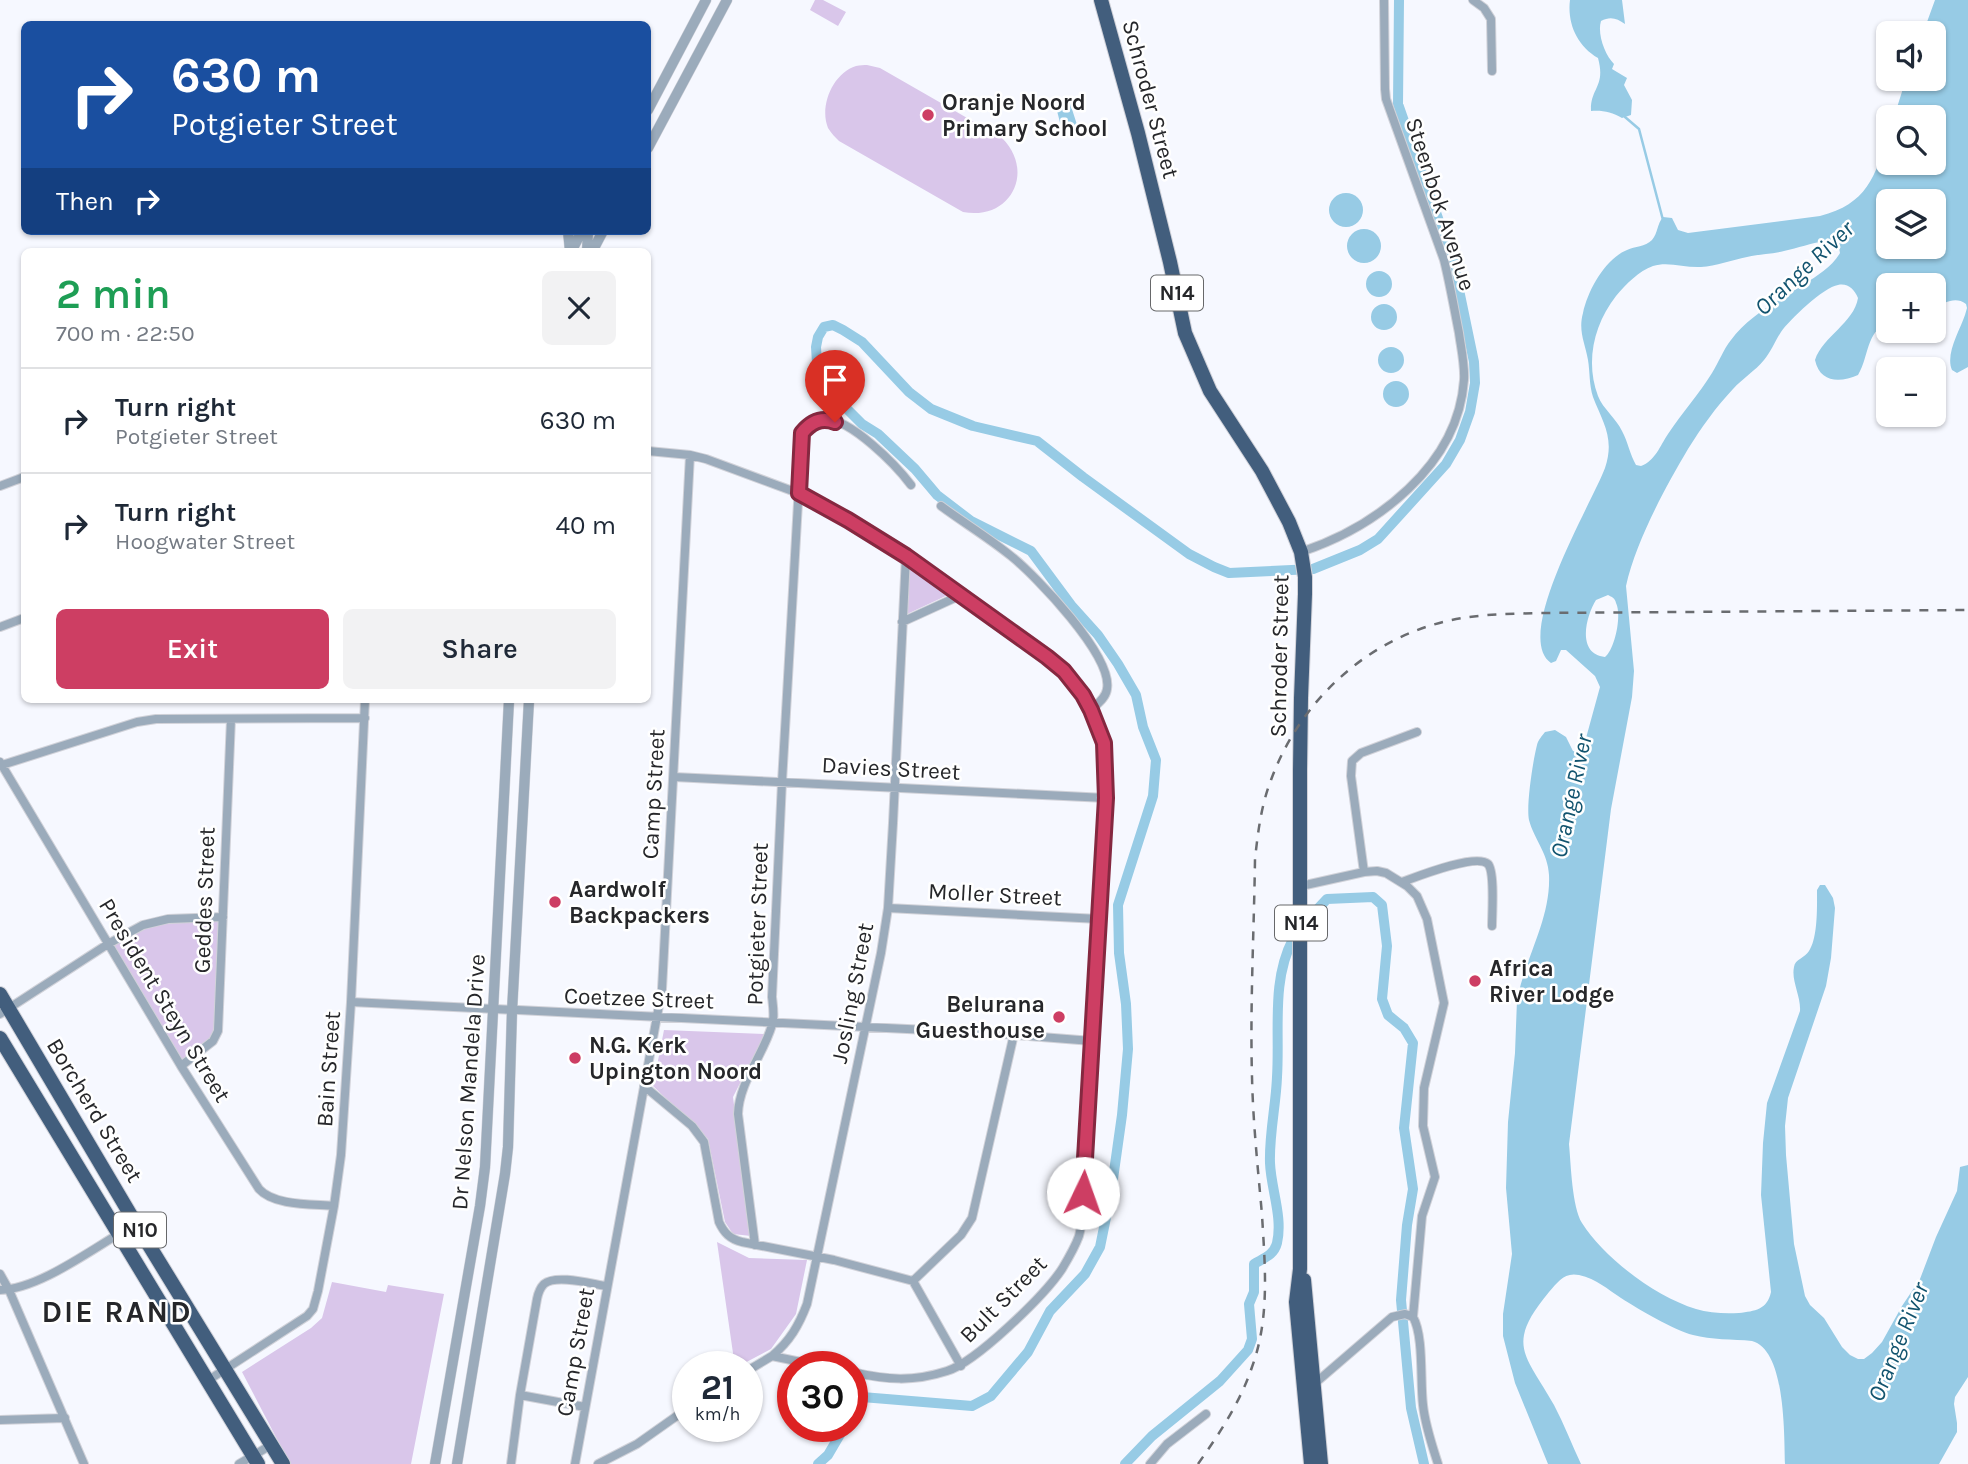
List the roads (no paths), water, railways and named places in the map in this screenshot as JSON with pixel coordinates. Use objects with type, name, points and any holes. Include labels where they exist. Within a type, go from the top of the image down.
[{"type":"highway","name":"Schroder Street","points":[[1101,0],[1138,133],[1185,333],[1210,391],[1262,471],[1289,522],[1303,564],[1300,1269],[1306,1284],[1311,1464]]},
{"type":"highway","name":"Borcherd Street","points":[[0,994],[4,1011],[282,1464]]},
{"type":"highway","name":"Borcherd Street","points":[[0,1038],[256,1460]]},
{"type":"highway","name":"Schroder Street","points":[[1308,1388],[1321,1464]]},
{"type":"street","points":[[651,104],[706,0]]},
{"type":"street","points":[[651,142],[727,0]]},
{"type":"street","name":"Steenbok Avenue","points":[[1303,564],[1318,547],[1385,510],[1436,459],[1447,439],[1460,403],[1464,382],[1461,345],[1444,260],[1386,99],[1384,0]]},
{"type":"street","points":[[1473,0],[1484,8],[1490,19],[1492,71]]},
{"type":"street","name":"Potgieter Street","points":[[755,1245],[738,1114],[744,1087],[774,1023],[772,997],[782,782],[802,435],[821,419],[850,428],[893,463],[911,485]]},
{"type":"street","name":"Bult Street","points":[[651,451],[690,455],[799,493],[906,556],[1054,663],[1074,683],[1091,710],[1104,743],[1106,798],[1079,1237],[1061,1270],[1047,1288],[961,1366],[926,1377],[905,1380],[868,1376]]},
{"type":"street","name":"Camp Street","points":[[575,1464],[663,979],[690,455]]},
{"type":"street","points":[[0,486],[21,478]]},
{"type":"street","points":[[941,506],[1011,555],[1080,628],[1107,681],[1105,694],[1091,710]]},
{"type":"street","name":"Josling Street","points":[[772,1356],[789,1341],[807,1304],[881,953],[888,908],[906,556]]},
{"type":"street","points":[[902,622],[959,596]]},
{"type":"street","points":[[0,627],[21,619]]},
{"type":"street","name":"Bain Street","points":[[207,1381],[298,1322],[313,1309],[318,1291],[334,1206],[346,1096],[365,703]]},
{"type":"street","name":"Dr Nelson Mandela Drive","points":[[435,1464],[483,1184],[509,703]]},
{"type":"street","name":"Dr Nelson Mandela Drive","points":[[457,1464],[508,1147],[512,1011],[529,703]]},
{"type":"street","points":[[1,763],[137,722],[156,719],[365,718]]},
{"type":"street","name":"Geddes Street","points":[[181,1066],[213,1041],[218,1031],[231,719]]},
{"type":"street","points":[[1364,872],[1351,776],[1352,761],[1361,753],[1417,732]]},
{"type":"street","name":"President Steyn Street","points":[[1,763],[181,1066],[261,1192],[279,1200],[334,1206]]},
{"type":"street","name":"Davies Street","points":[[674,777],[1106,798]]},
{"type":"street","points":[[1402,882],[1456,864],[1485,862],[1491,874],[1492,926]]},
{"type":"street","points":[[1301,886],[1364,872],[1386,873],[1402,882],[1417,897],[1427,919],[1444,1003],[1424,1088],[1423,1126],[1435,1177],[1422,1216],[1409,1315]]},
{"type":"street","name":"Moller Street","points":[[888,908],[1099,919]]},
{"type":"street","points":[[4,1011],[108,944],[143,925],[177,918],[223,917]]},
{"type":"street","name":"Coetzee Street","points":[[351,1002],[1014,1034],[1092,1041]]},
{"type":"street","points":[[914,1281],[961,1235],[972,1218],[1014,1034]]},
{"type":"street","points":[[644,1086],[692,1126],[703,1139],[721,1226],[730,1238],[818,1256],[914,1281],[961,1366]]},
{"type":"street","points":[[5,1290],[38,1280],[136,1224]]},
{"type":"street","points":[[0,1274],[84,1464]]},
{"type":"street","points":[[511,1464],[520,1395],[537,1299],[542,1286],[557,1279],[606,1286]]},
{"type":"street","points":[[1308,1388],[1395,1315],[1409,1315],[1416,1322],[1424,1417],[1438,1464]]},
{"type":"street","points":[[763,1361],[772,1356],[777,1357]]},
{"type":"street","points":[[520,1395],[585,1407]]},
{"type":"street","points":[[1150,1464],[1167,1444],[1206,1414]]},
{"type":"street","points":[[0,1420],[65,1418]]},
{"type":"street","points":[[598,1464],[638,1444],[672,1420]]},
{"type":"street","points":[[239,1464],[256,1460],[271,1446]]},
{"type":"water","points":[[1570,0],[1622,0],[1625,24],[1613,18],[1604,19],[1601,21],[1600,32],[1605,50],[1614,64],[1612,69],[1627,78],[1624,85],[1632,100],[1631,115],[1622,118],[1607,112],[1591,111],[1600,68],[1598,58],[1584,47],[1575,33],[1570,17]]},
{"type":"water","name":"Orange River","points":[[1935,0],[1968,0],[1968,367],[1957,373],[1952,370],[1950,364],[1954,342],[1967,308],[1962,302],[1946,302],[1946,273],[1876,273],[1876,332],[1862,368],[1858,375],[1844,379],[1826,377],[1815,360],[1819,351],[1851,315],[1858,298],[1848,286],[1832,287],[1791,320],[1764,360],[1721,403],[1688,449],[1661,498],[1644,533],[1626,586],[1634,671],[1632,697],[1611,809],[1569,1144],[1572,1185],[1582,1223],[1603,1250],[1632,1275],[1664,1295],[1696,1309],[1734,1313],[1755,1310],[1767,1303],[1771,1292],[1761,1195],[1767,1103],[1800,1011],[1794,967],[1812,945],[1817,890],[1820,885],[1825,885],[1833,898],[1835,908],[1831,958],[1826,986],[1788,1098],[1785,1126],[1794,1244],[1805,1296],[1850,1355],[1864,1359],[1872,1353],[1882,1342],[1920,1279],[1957,1191],[1960,1167],[1968,1165],[1968,1377],[1955,1397],[1957,1432],[1939,1464],[1785,1464],[1781,1395],[1771,1360],[1763,1348],[1752,1341],[1707,1338],[1685,1332],[1646,1313],[1597,1282],[1574,1274],[1562,1279],[1549,1292],[1535,1310],[1524,1338],[1528,1361],[1554,1405],[1581,1464],[1548,1464],[1515,1383],[1503,1336],[1503,1314],[1512,1254],[1506,1188],[1508,1122],[1517,1000],[1542,923],[1549,891],[1548,867],[1528,813],[1535,752],[1538,741],[1545,732],[1555,730],[1566,737],[1573,751],[1583,749],[1600,687],[1595,676],[1566,650],[1561,650],[1556,661],[1551,663],[1542,648],[1541,626],[1558,568],[1608,457],[1608,439],[1591,388],[1582,331],[1583,313],[1593,285],[1605,268],[1619,254],[1652,240],[1663,217],[1672,218],[1678,230],[1688,233],[1820,216],[1836,211],[1859,196],[1876,169],[1876,175],[1946,175],[1946,105],[1898,105],[1902,91],[1946,91],[1946,21],[1927,21]],"holes":[[[1825,241],[1838,243],[1840,253],[1833,263],[1765,309],[1738,331],[1654,457],[1646,464],[1636,465],[1624,435],[1598,396],[1592,370],[1597,331],[1616,296],[1633,278],[1653,266],[1707,266]],[[1608,595],[1614,599],[1618,608],[1618,623],[1614,640],[1605,657],[1590,649],[1586,633],[1589,615],[1596,600]]]},
{"type":"water","points":[[1070,103],[1080,134],[1064,138],[1056,107]]},
{"type":"water","points":[[1346,193],[1358,198],[1363,210],[1358,222],[1346,227],[1334,222],[1329,210],[1334,198]]},
{"type":"water","points":[[1364,229],[1376,234],[1381,246],[1376,258],[1364,263],[1352,258],[1347,246],[1352,234]]},
{"type":"water","points":[[1379,271],[1388,275],[1392,284],[1388,293],[1379,297],[1370,293],[1366,284],[1370,275]]},
{"type":"water","points":[[1384,304],[1393,308],[1397,317],[1393,326],[1384,330],[1375,326],[1371,317],[1375,308]]},
{"type":"water","points":[[1391,347],[1400,351],[1404,360],[1400,369],[1391,373],[1382,369],[1378,360],[1382,351]]},
{"type":"water","points":[[1396,381],[1405,385],[1409,394],[1405,403],[1396,407],[1387,403],[1383,394],[1387,385]]},
{"type":"waterway","points":[[868,1397],[972,1406],[991,1396],[1028,1352],[1050,1311],[1085,1274],[1100,1247],[1111,1193],[1128,1049],[1126,1004],[1119,953],[1118,905],[1153,796],[1156,760],[1143,727],[1136,695],[1118,664],[1031,551],[971,521],[937,495],[915,469],[843,405],[825,380],[817,363],[818,337],[824,327],[833,325],[862,342],[909,392],[931,409],[973,426],[1037,441],[1189,554],[1229,573],[1313,569],[1360,550],[1378,539],[1446,464],[1460,440],[1470,412],[1475,383],[1474,362],[1453,261],[1398,104],[1399,0]]},
{"type":"waterway","points":[[1625,117],[1639,129],[1663,220]]},
{"type":"waterway","points":[[1312,915],[1327,899],[1373,897],[1382,905],[1387,946],[1382,999],[1388,1015],[1404,1028],[1413,1043],[1404,1128],[1413,1189],[1401,1300],[1411,1408],[1424,1464]]},
{"type":"waterway","points":[[1125,1464],[1152,1436],[1220,1381],[1248,1350],[1252,1339],[1249,1304],[1254,1292],[1254,1264],[1268,1256],[1277,1243],[1278,1213],[1270,1152],[1277,1077],[1279,989],[1286,955],[1293,939]]},
{"type":"waterway","points":[[818,1464],[828,1455],[836,1442]]},
{"type":"railway","points":[[1198,1464],[1235,1406],[1252,1367],[1262,1330],[1264,1253],[1253,1112],[1252,1050],[1255,859],[1262,809],[1271,780],[1283,752],[1317,701],[1363,659],[1389,643],[1417,630],[1470,617],[1537,613],[1968,610]]},
{"type":"place","name":"Oranje Noord Primary School","points":[[928,115]]},
{"type":"place","name":"Aardwolf Backpackers","points":[[555,902]]},
{"type":"place","name":"Africa River Lodge","points":[[1475,981]]},
{"type":"place","name":"Belurana Guesthouse","points":[[1059,1017]]},
{"type":"place","name":"N.G. Kerk Upington Noord","points":[[575,1058]]},
{"type":"district","name":"DIE RAND","points":[[117,1312]]}]
